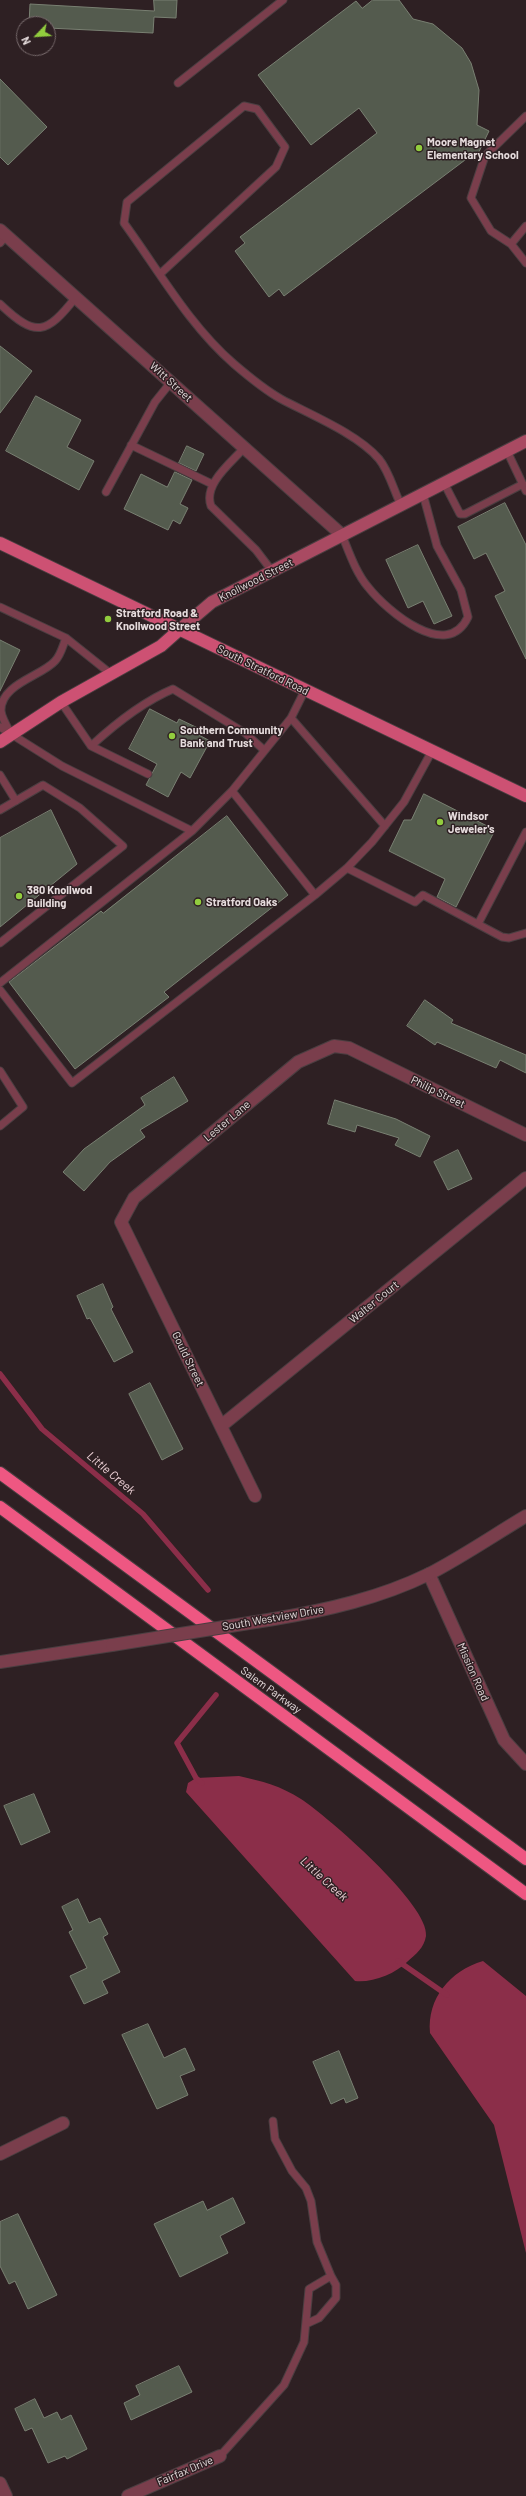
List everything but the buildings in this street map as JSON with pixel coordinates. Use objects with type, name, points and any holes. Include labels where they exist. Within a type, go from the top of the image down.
[{"type":"highway","name":"Salem Parkway","points":[[0,1473],[526,1859]]},
{"type":"highway","name":"Salem Parkway","points":[[0,1507],[526,1894]]},
{"type":"main road","name":"Knollwood Street","points":[[0,742],[61,702],[161,646],[212,602],[526,441]]},
{"type":"main road","name":"South Stratford Road","points":[[0,543],[525,795]]},
{"type":"street","name":"Witt Street","points":[[2,236],[76,297],[342,535]]},
{"type":"street","name":"Lester Lane","points":[[121,1222],[134,1198],[298,1062],[334,1046],[349,1048]]},
{"type":"street","name":"Philip Street","points":[[349,1048],[526,1135]]},
{"type":"street","name":"Walter Court","points":[[221,1426],[526,1178]]},
{"type":"street","name":"Gould Street","points":[[121,1222],[254,1496]]},
{"type":"street","name":"South Westview Drive","points":[[0,1662],[320,1611],[374,1596],[429,1574],[526,1516]]},
{"type":"street","name":"Mission Road","points":[[429,1574],[504,1740],[526,1764]]},
{"type":"street","points":[[0,2154],[63,2123]]},
{"type":"street","name":"Fairfax Drive","points":[[128,2496],[220,2456]]},
{"type":"street","points":[[0,2483],[6,2496]]},
{"type":"lane","points":[[178,83],[283,0]]},
{"type":"lane","points":[[160,274],[276,167],[285,147],[257,109],[244,106],[127,202],[124,223],[180,304],[212,342],[234,364],[279,398],[337,428],[379,459],[401,506]]},
{"type":"lane","points":[[526,116],[485,156],[471,198],[491,232],[511,244],[526,263]]},
{"type":"lane","points":[[511,244],[526,226]]},
{"type":"lane","points":[[0,304],[18,321],[35,328],[45,328],[59,319],[76,297]]},
{"type":"lane","points":[[106,492],[154,402],[171,382]]},
{"type":"lane","points":[[131,445],[212,484]]},
{"type":"lane","points":[[244,448],[212,484],[208,499],[211,506],[256,550],[272,571]]},
{"type":"lane","points":[[444,483],[456,510],[460,514],[465,514],[524,488],[507,451]]},
{"type":"lane","points":[[342,535],[367,587],[396,616],[432,635],[453,633],[463,628],[468,617],[461,590],[437,546],[423,494]]},
{"type":"lane","points":[[0,606],[66,638],[111,674]]},
{"type":"lane","points":[[11,735],[1,712],[3,702],[20,682],[46,668],[56,660],[66,638]]},
{"type":"lane","points":[[90,746],[111,728],[156,696],[173,689],[246,733],[264,750]]},
{"type":"lane","points":[[0,983],[192,831],[232,791],[291,718],[305,690]]},
{"type":"lane","points":[[61,702],[90,746],[148,774]]},
{"type":"lane","points":[[291,718],[385,826]]},
{"type":"lane","points":[[0,727],[62,766],[192,831]]},
{"type":"lane","points":[[0,990],[72,1083],[315,896],[347,868],[385,826],[404,802],[432,751]]},
{"type":"lane","points":[[0,775],[16,801]]},
{"type":"lane","points":[[0,810],[43,785],[80,808],[123,846],[0,943]]},
{"type":"lane","points":[[232,791],[315,896]]},
{"type":"lane","points":[[478,924],[526,832]]},
{"type":"lane","points":[[347,868],[415,902],[423,895],[502,937],[509,938],[526,933]]},
{"type":"lane","points":[[0,1071],[23,1107],[0,1126]]},
{"type":"lane","points":[[273,2121],[275,2139],[292,2171],[306,2188],[311,2201],[317,2242],[336,2286],[336,2298],[319,2318],[306,2324]]},
{"type":"lane","points":[[220,2456],[284,2385],[304,2342],[309,2289],[331,2276]]},
{"type":"water","points":[[239,1776],[271,1784],[301,1799],[314,1808],[375,1862],[395,1884],[412,1904],[423,1922],[426,1936],[421,1947],[402,1966],[383,1977],[369,1981],[355,1981],[186,1792],[188,1783],[196,1778]]},
{"type":"water","points":[[483,1961],[526,1996],[526,2253],[494,2125],[430,2033],[432,2008],[443,1988],[460,1972]]},
{"type":"waterway","name":"Little Creek","points":[[0,1374],[42,1429],[143,1514],[208,1590]]},
{"type":"waterway","name":"Little Creek","points":[[202,1783],[196,1778],[177,1743],[216,1695]]},
{"type":"waterway","name":"Little Creek","points":[[398,1961],[447,1995]]},
{"type":"place","name":"Moore Magnet Elementary School","points":[[419,148]]},
{"type":"place","name":"Stratford Road & Knollwood Street","points":[[108,619]]},
{"type":"place","name":"Southern Community Bank and Trust","points":[[172,736]]},
{"type":"place","name":"Windsor Jeweler's","points":[[440,822]]},
{"type":"place","name":"380 Knollwod Building","points":[[19,896]]},
{"type":"place","name":"Stratford Oaks","points":[[198,902]]}]
